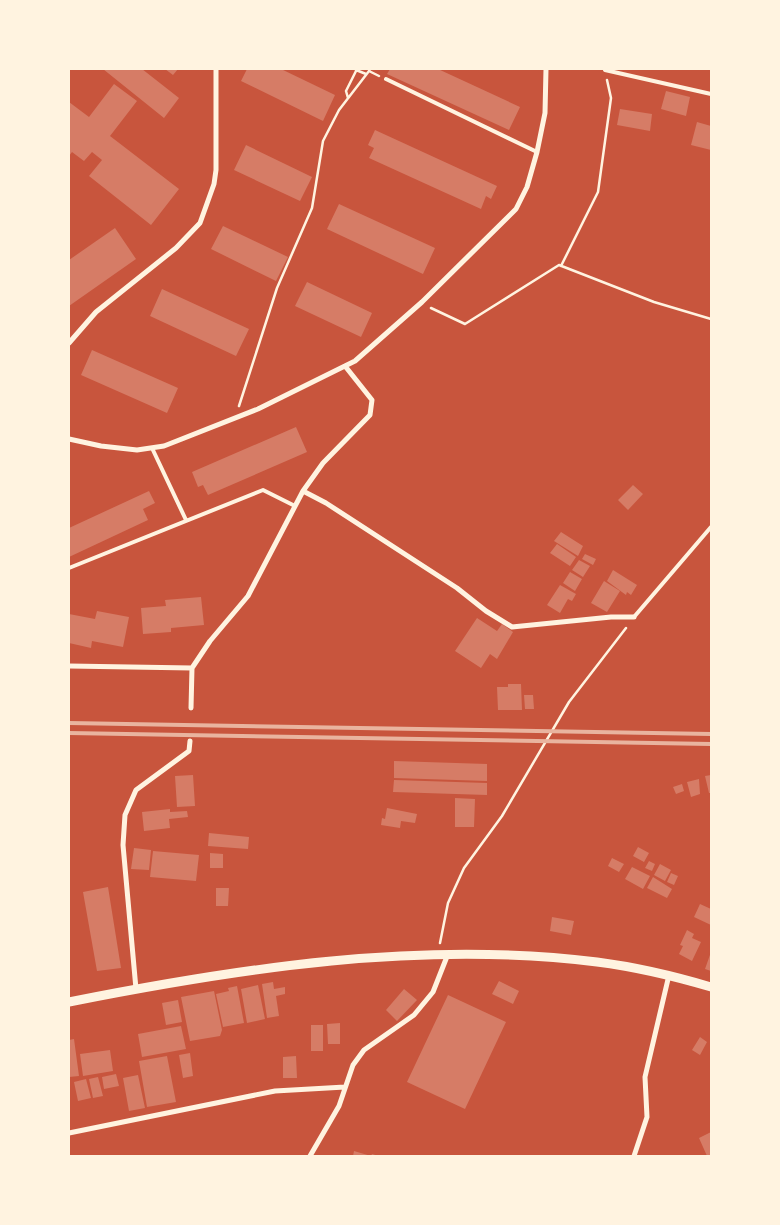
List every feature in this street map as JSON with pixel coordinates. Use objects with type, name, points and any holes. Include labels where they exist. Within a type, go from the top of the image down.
[{"type":"street","points":[[69,343],[96,312],[176,248],[200,223],[214,184],[216,170],[216,69]]},
{"type":"street","points":[[69,438],[101,446],[137,450],[152,448],[194,436],[235,419],[355,361],[422,302],[516,209],[527,188],[537,152],[545,112],[546,69]]},
{"type":"street","points":[[191,708],[192,668],[210,641],[248,596],[303,491],[323,462],[370,415],[372,400],[345,366]]},
{"type":"street","points":[[303,491],[326,503],[457,588],[486,611],[512,627],[611,617],[634,617]]},
{"type":"street","points":[[69,666],[192,668]]},
{"type":"street","points":[[136,989],[124,845],[125,815],[136,790],[189,751],[190,741]]},
{"type":"street","points":[[69,1002],[249,969],[437,954],[512,955],[598,962],[669,975],[711,986]]},
{"type":"street","points":[[310,1156],[339,1106],[353,1065],[364,1050],[414,1015],[433,992],[448,954]]},
{"type":"street","points":[[634,1156],[647,1117],[645,1077],[669,975]]},
{"type":"street","points":[[69,1133],[275,1091],[345,1087]]},
{"type":"lane","points":[[605,70],[711,94]]},
{"type":"lane","points":[[386,80],[537,152]]},
{"type":"lane","points":[[152,448],[186,520]]},
{"type":"lane","points":[[69,568],[263,490],[295,506]]},
{"type":"lane","points":[[634,617],[711,526]]},
{"type":"path","points":[[348,98],[346,91],[357,69],[366,74]]},
{"type":"path","points":[[235,419],[277,288],[312,208],[323,141],[348,98],[369,70],[377,75]]},
{"type":"path","points":[[561,266],[598,192],[611,98],[605,70]]},
{"type":"path","points":[[422,302],[444,315],[465,324],[559,265],[654,302],[711,319]]},
{"type":"path","points":[[437,954],[448,902],[454,886],[497,824],[569,702],[634,617]]},
{"type":"building","points":[[103,69],[142,69],[179,98],[164,118]]},
{"type":"building","points":[[165,69],[178,69],[173,75]]},
{"type":"building","points":[[247,69],[281,69],[335,95],[323,121],[241,81]]},
{"type":"building","points":[[390,69],[438,69],[520,107],[509,130],[387,74]]},
{"type":"building","points":[[114,84],[137,101],[110,136],[179,189],[151,225],[89,176],[102,160],[92,152],[84,161],[72,152],[69,156],[69,102],[89,117]]},
{"type":"building","points":[[666,91],[690,97],[686,116],[661,109]]},
{"type":"building","points":[[620,109],[652,114],[650,131],[617,125]]},
{"type":"building","points":[[697,122],[711,126],[711,150],[691,145]]},
{"type":"building","points":[[375,130],[497,186],[491,199],[486,196],[481,209],[369,158],[374,148],[368,145]]},
{"type":"building","points":[[246,145],[312,177],[300,201],[234,170]]},
{"type":"building","points":[[339,204],[435,248],[423,274],[327,229]]},
{"type":"building","points":[[223,226],[288,257],[276,281],[211,249]]},
{"type":"building","points":[[115,228],[136,259],[69,306],[69,260]]},
{"type":"building","points":[[307,282],[372,313],[361,337],[295,306]]},
{"type":"building","points":[[162,289],[249,329],[236,356],[150,316]]},
{"type":"building","points":[[92,350],[178,388],[167,413],[81,375]]},
{"type":"building","points":[[296,427],[307,452],[208,495],[203,485],[198,487],[192,472]]},
{"type":"building","points":[[633,485],[643,494],[628,510],[618,500]]},
{"type":"building","points":[[149,491],[155,503],[143,509],[148,520],[69,557],[69,528]]},
{"type":"building","points":[[561,532],[583,546],[578,556],[554,541]]},
{"type":"building","points":[[557,544],[576,557],[570,566],[550,553]]},
{"type":"building","points":[[585,554],[596,559],[593,565],[582,559]]},
{"type":"building","points":[[579,560],[590,566],[583,577],[572,570]]},
{"type":"building","points":[[613,570],[637,585],[631,595],[627,592],[626,595],[607,581]]},
{"type":"building","points":[[570,572],[582,579],[575,591],[563,583]]},
{"type":"building","points":[[604,581],[620,591],[607,612],[591,603]]},
{"type":"building","points":[[560,585],[576,594],[572,601],[568,599],[560,613],[547,605]]},
{"type":"building","points":[[201,597],[204,625],[171,628],[171,632],[143,634],[141,608],[166,606],[165,600]]},
{"type":"building","points":[[97,611],[129,617],[123,647],[92,641],[91,648],[69,643],[69,614],[95,619]]},
{"type":"building","points":[[477,618],[497,631],[502,624],[513,632],[497,659],[490,654],[481,668],[455,651]]},
{"type":"building","points":[[508,684],[521,684],[522,710],[498,710],[497,687],[508,687]]},
{"type":"building","points":[[524,695],[533,695],[534,709],[525,709]]},
{"type":"building","points":[[394,761],[487,764],[487,781],[394,778]]},
{"type":"building","points":[[193,775],[195,806],[177,807],[175,776]]},
{"type":"building","points":[[711,775],[711,793],[709,793],[705,776]]},
{"type":"building","points":[[699,779],[700,794],[691,797],[687,782]]},
{"type":"building","points":[[394,780],[487,783],[487,795],[393,792]]},
{"type":"building","points":[[682,784],[684,791],[676,794],[673,787]]},
{"type":"building","points":[[455,798],[475,799],[474,827],[455,827]]},
{"type":"building","points":[[387,808],[417,814],[415,823],[401,821],[400,828],[381,825],[382,818],[385,819]]},
{"type":"building","points":[[170,809],[170,812],[187,811],[188,817],[169,819],[170,828],[144,831],[142,812]]},
{"type":"building","points":[[209,833],[249,837],[248,849],[208,846]]},
{"type":"building","points":[[638,847],[649,853],[644,862],[633,856]]},
{"type":"building","points":[[134,848],[151,850],[149,870],[131,869]]},
{"type":"building","points":[[153,851],[199,855],[196,881],[150,877]]},
{"type":"building","points":[[210,853],[223,854],[223,868],[210,868]]},
{"type":"building","points":[[612,858],[624,864],[619,872],[608,866]]},
{"type":"building","points":[[649,861],[655,864],[652,871],[645,868]]},
{"type":"building","points":[[660,864],[671,870],[665,881],[654,875]]},
{"type":"building","points":[[632,867],[650,876],[643,889],[625,879]]},
{"type":"building","points":[[671,873],[678,876],[674,885],[667,882]]},
{"type":"building","points":[[653,877],[672,889],[667,898],[647,888]]},
{"type":"building","points":[[108,887],[121,968],[97,971],[83,892]]},
{"type":"building","points":[[216,888],[229,888],[228,906],[216,906]]},
{"type":"building","points":[[700,904],[711,909],[711,925],[694,917]]},
{"type":"building","points":[[552,917],[574,921],[571,935],[550,931]]},
{"type":"building","points":[[687,930],[694,934],[692,938],[701,942],[692,961],[679,954],[683,946],[680,945]]},
{"type":"building","points":[[711,952],[711,971],[705,969]]},
{"type":"building","points":[[499,981],[519,991],[513,1004],[492,994]]},
{"type":"building","points":[[273,982],[274,989],[285,987],[285,994],[276,996],[279,1016],[267,1018],[262,984]]},
{"type":"building","points":[[258,985],[265,1019],[247,1023],[241,989]]},
{"type":"building","points":[[237,986],[244,1023],[223,1027],[216,994],[229,991],[228,988]]},
{"type":"building","points":[[404,989],[417,1000],[397,1021],[386,1010]]},
{"type":"building","points":[[214,991],[222,1030],[220,1036],[190,1041],[181,997]]},
{"type":"building","points":[[448,995],[506,1022],[465,1109],[407,1082]]},
{"type":"building","points":[[178,1000],[182,1022],[166,1025],[162,1003]]},
{"type":"building","points":[[340,1023],[340,1044],[328,1044],[327,1024]]},
{"type":"building","points":[[311,1025],[323,1025],[323,1051],[311,1051]]},
{"type":"building","points":[[181,1026],[186,1049],[142,1057],[138,1034]]},
{"type":"building","points":[[700,1037],[707,1042],[700,1055],[692,1050]]},
{"type":"building","points":[[74,1039],[79,1076],[69,1077],[69,1040]]},
{"type":"building","points":[[110,1050],[113,1071],[83,1076],[80,1054]]},
{"type":"building","points":[[190,1053],[193,1076],[183,1078],[179,1055]]},
{"type":"building","points":[[167,1056],[176,1102],[147,1107],[139,1061]]},
{"type":"building","points":[[296,1056],[297,1078],[283,1078],[283,1057]]},
{"type":"building","points":[[116,1074],[119,1086],[104,1089],[102,1077]]},
{"type":"building","points":[[138,1075],[145,1108],[129,1111],[123,1078]]},
{"type":"building","points":[[98,1077],[103,1096],[93,1098],[89,1079]]},
{"type":"building","points":[[86,1079],[91,1098],[78,1101],[74,1082]]},
{"type":"building","points":[[711,1132],[711,1156],[707,1156],[699,1138]]},
{"type":"building","points":[[354,1151],[371,1156],[353,1156]]},
{"type":"railway","points":[[69,723],[711,734]]},
{"type":"railway","points":[[69,733],[711,744]]}]
